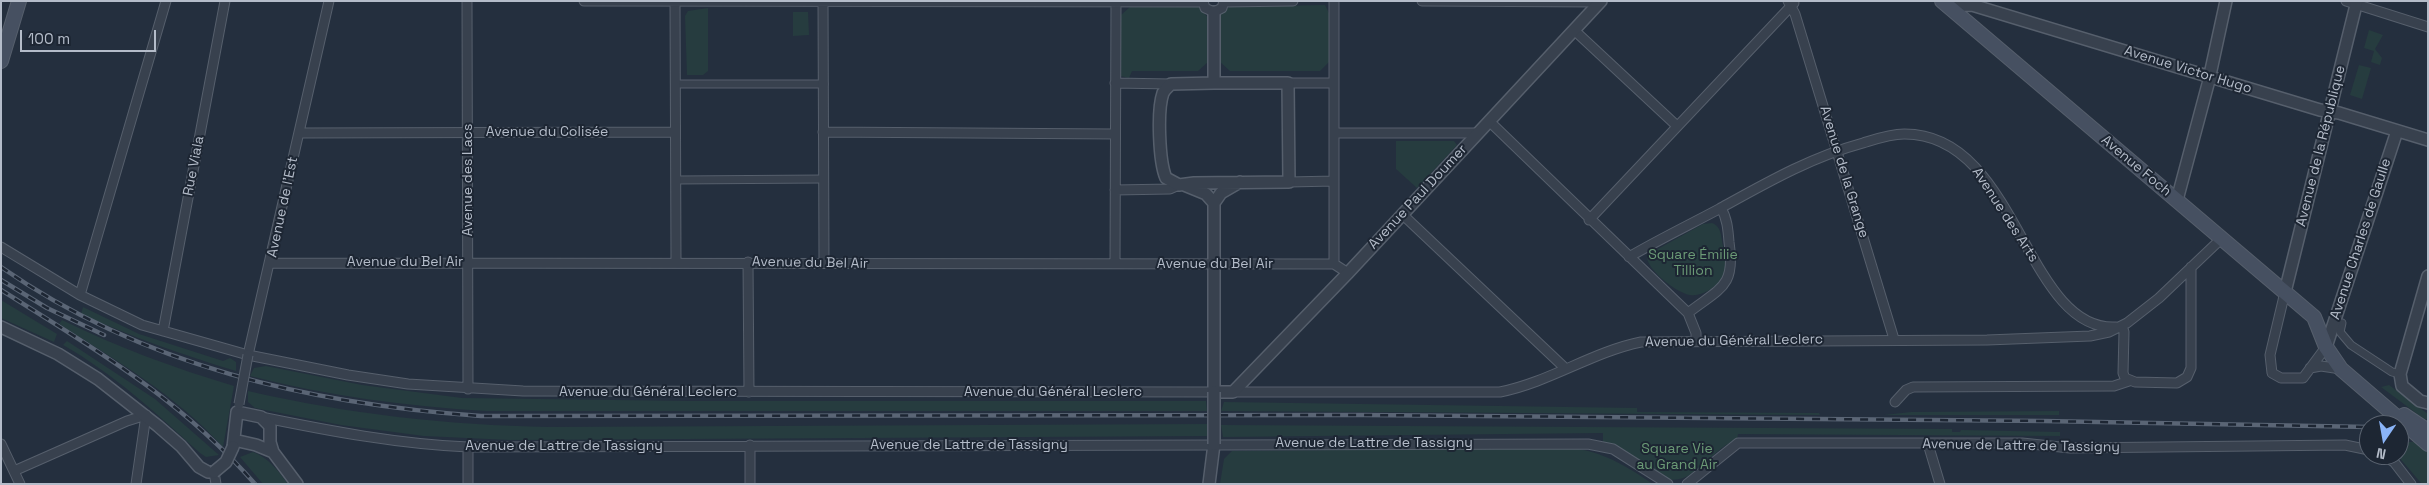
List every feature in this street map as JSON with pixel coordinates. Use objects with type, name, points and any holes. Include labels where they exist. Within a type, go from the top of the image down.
[{"type":"main road","points":[[1,61],[19,1]]},
{"type":"main road","name":"Avenue Foch","points":[[1944,4],[2314,317]]},
{"type":"main road","points":[[2314,317],[2326,347],[2341,370],[2428,444]]},
{"type":"main road","points":[[2384,407],[2402,414],[2428,431]]},
{"type":"street","points":[[80,295],[166,1]]},
{"type":"street","name":"Rue Viala","points":[[163,331],[225,1]]},
{"type":"street","name":"Avenue de l'Est","points":[[238,408],[248,355],[329,1]]},
{"type":"street","name":"Avenue des Lacs","points":[[467,1],[468,389]]},
{"type":"street","points":[[584,1],[1203,2],[1208,11],[1214,12],[1220,10],[1224,2],[1293,1]]},
{"type":"street","points":[[1334,1],[1334,264],[1348,273]]},
{"type":"street","points":[[1422,1],[1601,2]]},
{"type":"street","points":[[2177,200],[2226,1]]},
{"type":"street","points":[[675,2],[676,262]]},
{"type":"street","points":[[823,2],[824,263]]},
{"type":"street","points":[[1116,2],[1116,264]]},
{"type":"street","name":"Avenue Paul Doumer","points":[[1233,392],[1348,273],[1601,2]]},
{"type":"street","points":[[2353,2],[2428,27]]},
{"type":"street","name":"Avenue de la République","points":[[2285,292],[2330,112],[2353,2]]},
{"type":"street","points":[[1590,220],[1792,3]]},
{"type":"street","name":"Avenue de la Grange","points":[[1792,3],[1894,339]]},
{"type":"street","points":[[1970,25],[1975,3]]},
{"type":"street","name":"Avenue Victor Hugo","points":[[1944,4],[1975,3],[2209,76],[2428,140]]},
{"type":"street","points":[[1214,12],[1214,83]]},
{"type":"street","points":[[1574,30],[1677,126]]},
{"type":"street","points":[[1115,83],[1334,83]]},
{"type":"street","points":[[1288,83],[1289,182]]},
{"type":"street","points":[[675,84],[824,84]]},
{"type":"street","points":[[1171,84],[1164,91],[1161,102],[1162,168],[1166,178],[1206,194],[1214,203]]},
{"type":"street","points":[[1489,121],[1688,313],[1696,333],[1696,340]]},
{"type":"street","name":"Avenue Charles de Gaulle","points":[[2326,347],[2338,320],[2397,131]]},
{"type":"street","name":"Avenue du Colisée","points":[[299,133],[675,132]]},
{"type":"street","points":[[824,132],[1115,134]]},
{"type":"street","points":[[1335,133],[1478,133]]},
{"type":"street","name":"Avenue des Arts","points":[[1629,257],[1776,176],[1838,150],[1902,134],[1917,135],[1936,140],[1955,149],[1974,164],[2055,291],[2081,316],[2106,326],[2122,326]]},
{"type":"street","points":[[676,180],[823,179]]},
{"type":"street","points":[[1116,190],[1170,189],[1194,182],[1334,181]]},
{"type":"street","points":[[1209,484],[1214,444],[1214,203],[1221,194],[1240,182]]},
{"type":"street","points":[[1688,313],[1725,285],[1730,275],[1731,253],[1726,216],[1721,208]]},
{"type":"street","points":[[1402,214],[1566,369]]},
{"type":"street","name":"Avenue du Général Leclerc","points":[[1,247],[80,295],[142,325],[248,355],[348,375],[468,389],[749,392],[1500,392],[1543,380],[1616,347],[1641,342],[1696,340],[2004,340],[2081,336],[2109,332],[2122,326],[2145,310],[2222,238]]},
{"type":"street","points":[[748,262],[749,392]]},
{"type":"street","name":"Avenue du Bel Air","points":[[270,263],[1334,264]]},
{"type":"street","points":[[1895,402],[1906,390],[1913,387],[2114,386],[2129,380],[2177,383],[2184,380],[2189,372],[2191,353],[2191,267]]},
{"type":"street","points":[[2424,402],[2402,386],[2400,374],[2426,291],[2428,276]]},
{"type":"street","points":[[2285,292],[2270,355],[2272,373],[2276,376],[2303,378],[2326,347]]},
{"type":"street","points":[[2081,316],[2086,324],[2081,336]]},
{"type":"street","points":[[2314,317],[2338,320],[2340,332],[2346,341],[2392,372],[2400,374]]},
{"type":"street","points":[[2122,326],[2124,332],[2123,372],[2129,380]]},
{"type":"street","points":[[1,327],[58,354],[98,379],[146,416],[181,446],[199,467],[215,478],[226,462],[234,444],[238,408],[261,416],[270,426],[273,452],[297,484]]},
{"type":"street","points":[[2310,368],[2322,366],[2341,370]]},
{"type":"street","points":[[14,471],[127,421],[146,416]]},
{"type":"street","points":[[136,484],[146,416]]},
{"type":"street","name":"Avenue de Lattre de Tassigny","points":[[261,416],[342,433],[427,445],[468,446],[1588,444],[1613,449],[1668,484]]},
{"type":"street","points":[[256,445],[264,442],[270,436]]},
{"type":"street","name":"Avenue de Lattre de Tassigny","points":[[1687,484],[1738,443],[2022,443],[2070,448],[2345,445],[2359,448]]},
{"type":"street","points":[[1,444],[20,484]]},
{"type":"street","points":[[234,444],[256,445],[273,452]]},
{"type":"street","points":[[1928,444],[1940,484]]},
{"type":"street","points":[[750,445],[750,484]]},
{"type":"street","points":[[468,446],[468,484]]},
{"type":"street","points":[[2396,465],[2411,484]]},
{"type":"green space","points":[[1325,5],[1329,13],[1329,62],[1320,71],[1230,71],[1219,61],[1219,17],[1229,7]]},
{"type":"green space","points":[[1131,6],[1199,7],[1209,19],[1208,62],[1198,71],[1132,71],[1129,78],[1120,76],[1120,16]]},
{"type":"green space","points":[[708,8],[708,71],[703,75],[687,75],[685,16],[688,11]]},
{"type":"green space","points":[[793,12],[808,12],[809,35],[793,36]]},
{"type":"green space","points":[[2369,30],[2383,35],[2375,49],[2382,58],[2380,65],[2371,62],[2374,51],[2364,48]]},
{"type":"green space","points":[[2359,65],[2371,68],[2362,99],[2350,95]]},
{"type":"green space","points":[[1396,141],[1454,141],[1457,145],[1417,188],[1396,169]]},
{"type":"green space","name":"Square Émilie Tillion","points":[[1712,223],[1718,227],[1720,233],[1726,261],[1725,272],[1718,283],[1708,291],[1696,295],[1684,293],[1663,280],[1656,273],[1648,261],[1647,255],[1703,224]]},
{"type":"green space","points":[[1,300],[57,334],[54,342],[1,318]]},
{"type":"green space","points":[[83,307],[139,334],[223,361],[230,358],[236,362],[236,371],[197,359],[119,330],[81,314]]},
{"type":"green space","points":[[62,320],[146,356],[234,386],[223,447],[205,428],[166,395],[124,365],[59,324]]},
{"type":"green space","points":[[67,341],[155,399],[219,455],[206,457],[200,453],[151,409],[117,382],[82,356],[63,345]]},
{"type":"green space","points":[[266,366],[362,385],[462,398],[691,401],[1206,401],[1207,411],[486,411],[338,395],[250,376],[254,368]]},
{"type":"green space","points":[[2389,385],[2428,414],[2428,419],[2424,419],[2381,387]]},
{"type":"green space","points":[[248,391],[360,412],[435,421],[511,426],[1207,424],[1207,436],[510,440],[424,436],[341,425],[255,408],[248,402]]},
{"type":"green space","points":[[1224,402],[1637,408],[1637,412],[1819,413],[1820,415],[1221,411]]},
{"type":"green space","points":[[2059,411],[2059,415],[1884,415],[1911,412]]},
{"type":"green space","name":"Square Vie au Grand Air","points":[[1221,425],[1952,429],[1952,432],[1960,432],[1961,430],[2060,432],[2060,436],[1738,434],[1737,440],[1720,449],[1696,471],[1678,479],[1668,479],[1627,452],[1603,442],[1603,433],[1223,437]]},
{"type":"green space","points":[[2409,442],[2414,442],[2428,453],[2428,484],[2421,483],[2406,465],[2409,465]]},
{"type":"green space","points":[[1572,448],[1605,456],[1653,484],[1220,484],[1224,459],[1232,451]]},
{"type":"green space","points":[[253,452],[268,461],[288,484],[263,484],[240,457]]},
{"type":"railway","points":[[1,267],[55,301],[112,330],[170,354],[230,374],[291,390],[354,402],[481,416],[1364,415],[2044,421],[2359,427]]},
{"type":"railway","points":[[1,280],[47,308],[104,335]]},
{"type":"railway","points":[[1,290],[136,377],[197,426],[255,484]]}]
